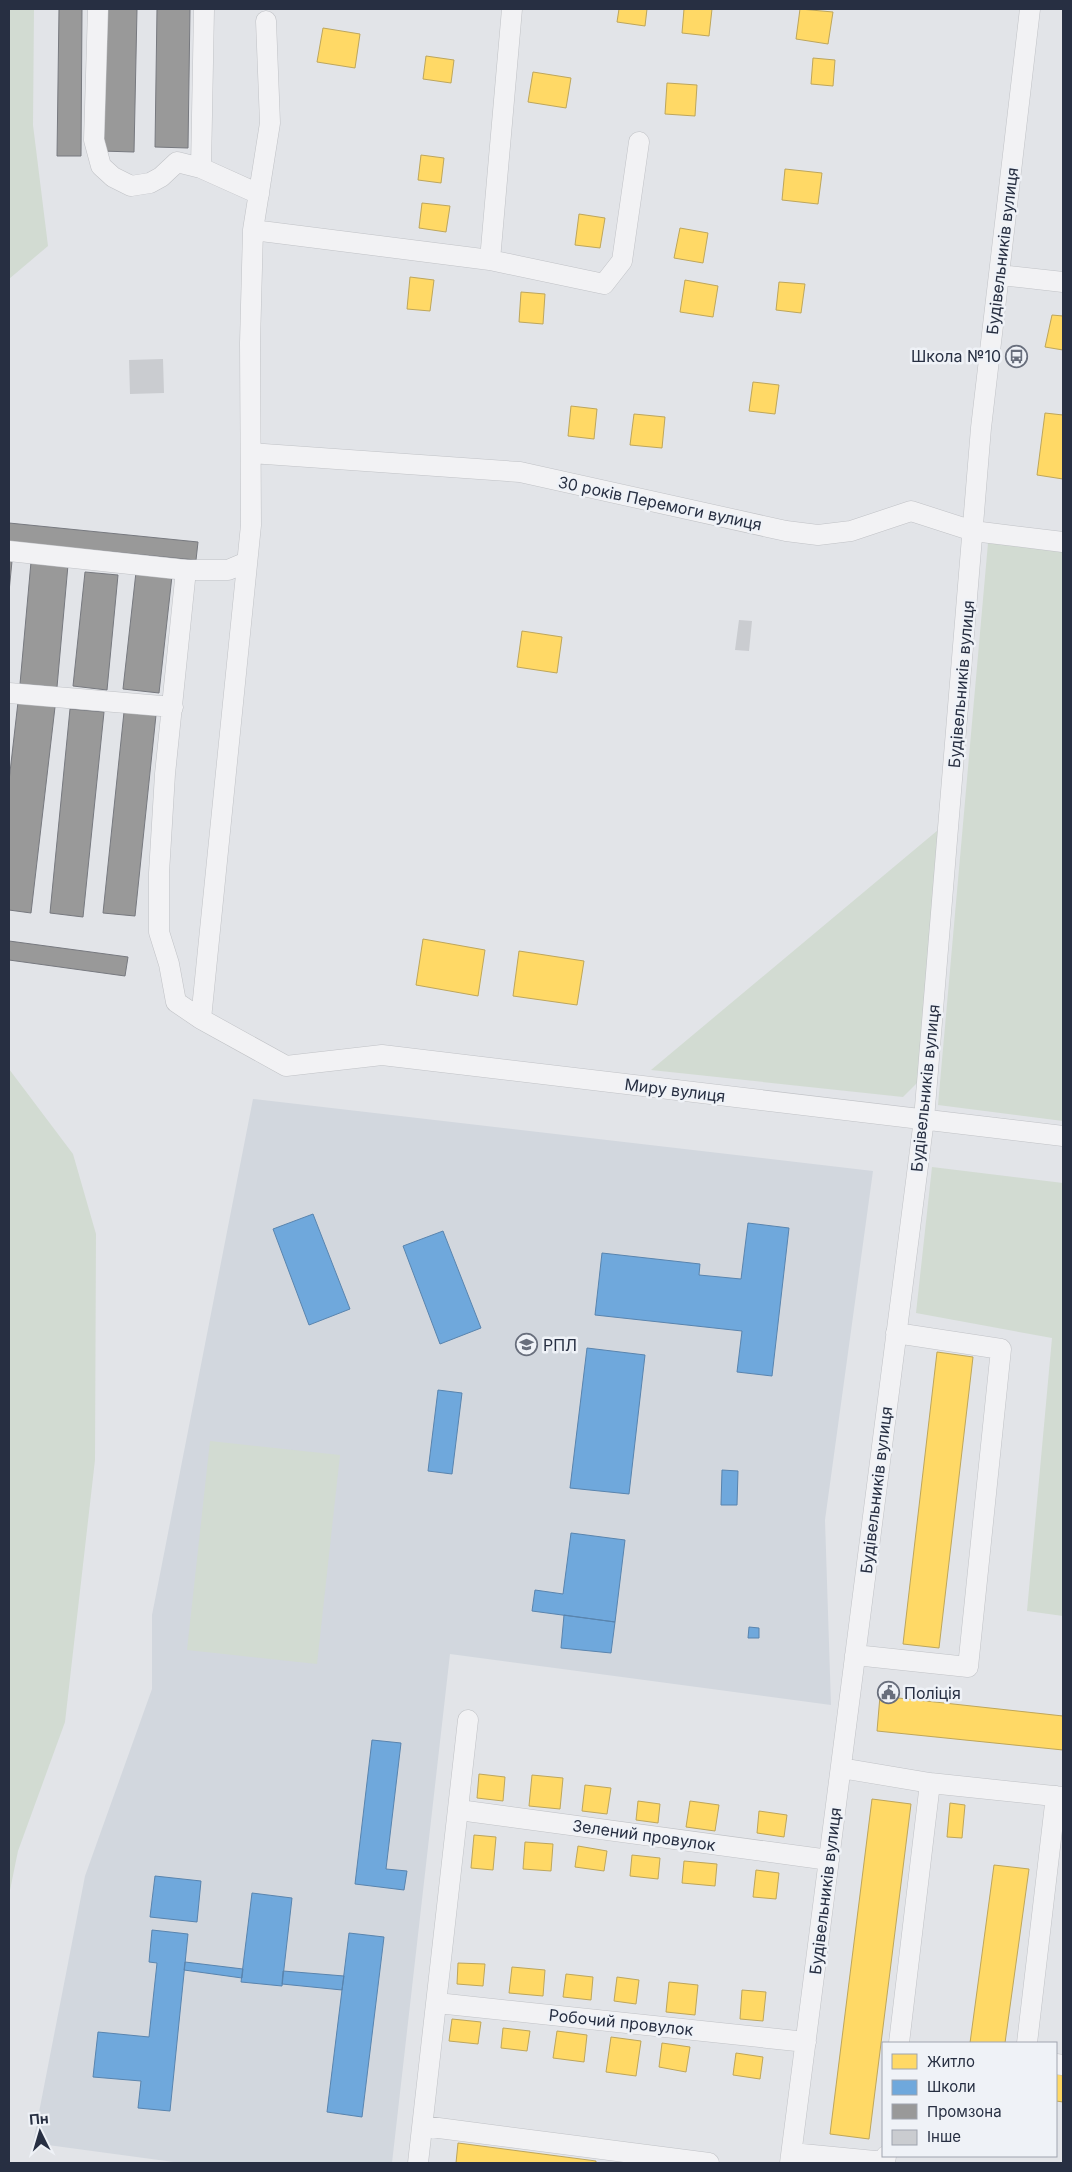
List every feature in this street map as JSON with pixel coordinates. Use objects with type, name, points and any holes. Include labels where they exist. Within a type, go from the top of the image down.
[{"type":"street","points":[[98,9],[94,140],[101,166],[113,177],[131,186],[150,183],[161,177],[177,162],[201,168],[259,194]]},
{"type":"street","points":[[201,168],[204,9]]},
{"type":"street","points":[[490,260],[512,9]]},
{"type":"street","name":"Будівельників вулиця","points":[[791,2158],[924,1119],[974,532],[981,428],[1030,9]]},
{"type":"street","points":[[186,570],[165,774],[159,874],[159,932],[169,964],[176,1002],[201,1019],[251,524],[250,343],[254,230],[270,123],[266,21]]},
{"type":"street","points":[[254,230],[490,260],[604,284],[622,261],[639,142]]},
{"type":"street","points":[[1000,275],[1063,282]]},
{"type":"street","name":"30 років Перемоги вулиця","points":[[251,453],[520,472],[786,531],[818,535],[850,531],[911,511],[974,532],[1063,542]]},
{"type":"street","points":[[9,551],[186,570],[228,570],[247,562]]},
{"type":"street","points":[[9,692],[173,707]]},
{"type":"street","name":"Миру вулиця","points":[[201,1019],[286,1066],[382,1055],[1063,1136]]},
{"type":"street","points":[[855,1655],[968,1667],[1001,1350],[896,1334]]},
{"type":"street","points":[[418,2163],[468,1720]]},
{"type":"street","points":[[841,1768],[930,1783],[1060,1796],[1027,2042]]},
{"type":"street","points":[[899,2042],[930,1783]]},
{"type":"street","name":"Зелений провулок","points":[[459,1810],[829,1860]]},
{"type":"street","name":"Робочий провулок","points":[[437,2003],[806,2042]]},
{"type":"street","points":[[423,2126],[710,2163]]},
{"type":"street","points":[[791,2158],[889,2160]]},
{"type":"shaded area","points":[[9,9],[34,9],[33,125],[48,246],[9,279]]},
{"type":"shaded area","points":[[988,543],[1063,552],[1063,1121],[938,1105]]},
{"type":"shaded area","points":[[938,830],[919,1081],[903,1097],[651,1070]]},
{"type":"shaded area","points":[[9,1069],[73,1154],[96,1234],[95,1460],[65,1722],[18,1851],[9,1895]]},
{"type":"shaded area","name":"РПЛ","points":[[253,1099],[873,1171],[825,1520],[831,1705],[450,1654],[392,2163],[181,2163],[33,2143],[85,1876],[152,1689],[152,1615]]},
{"type":"shaded area","points":[[932,1167],[1063,1183],[1063,1616],[1027,1611],[1052,1338],[916,1313]]},
{"type":"shaded area","points":[[210,1441],[340,1455],[317,1664],[187,1650]]},
{"type":"building: Житло","points":[[619,9],[647,9],[645,26],[617,22]]},
{"type":"building: Житло","points":[[684,9],[712,9],[709,36],[682,33]]},
{"type":"building: Житло","points":[[800,9],[833,12],[828,44],[796,39]]},
{"type":"building: Житло","points":[[323,28],[360,34],[355,68],[317,62]]},
{"type":"building: Житло","points":[[426,56],[454,60],[451,83],[423,79]]},
{"type":"building: Житло","points":[[813,58],[835,60],[833,86],[811,84]]},
{"type":"building: Житло","points":[[533,72],[571,78],[566,108],[528,102]]},
{"type":"building: Житло","points":[[667,83],[697,85],[695,116],[665,114]]},
{"type":"building: Житло","points":[[421,155],[444,158],[441,183],[418,180]]},
{"type":"building: Житло","points":[[785,169],[822,173],[818,204],[782,200]]},
{"type":"building: Житло","points":[[422,203],[450,206],[446,232],[419,228]]},
{"type":"building: Житло","points":[[579,214],[605,218],[600,248],[575,245]]},
{"type":"building: Житло","points":[[680,228],[708,233],[703,263],[674,258]]},
{"type":"building: Житло","points":[[410,277],[434,280],[430,311],[407,309]]},
{"type":"building: Житло","points":[[685,280],[718,286],[713,317],[680,312]]},
{"type":"building: Житло","points":[[779,282],[805,284],[801,313],[776,310]]},
{"type":"building: Житло","points":[[521,292],[545,294],[543,324],[519,322]]},
{"type":"building: Житло","points":[[1052,315],[1063,316],[1063,350],[1045,347]]},
{"type":"building: Житло","points":[[753,382],[779,385],[775,414],[749,411]]},
{"type":"building: Житло","points":[[571,406],[597,409],[594,439],[568,436]]},
{"type":"building: Житло","points":[[1045,413],[1063,415],[1063,479],[1037,475]]},
{"type":"building: Житло","points":[[634,414],[665,417],[662,448],[630,445]]},
{"type":"building: Житло","points":[[522,631],[562,637],[557,673],[517,667]]},
{"type":"building: Житло","points":[[423,939],[485,950],[478,996],[416,985]]},
{"type":"building: Житло","points":[[519,951],[584,961],[577,1005],[513,996]]},
{"type":"building: Житло","points":[[937,1352],[973,1357],[939,1648],[903,1644]]},
{"type":"building: Житло","points":[[880,1696],[1063,1716],[1063,1750],[877,1731]]},
{"type":"building: Житло","points":[[479,1774],[505,1777],[503,1801],[477,1798]]},
{"type":"building: Житло","points":[[532,1775],[563,1778],[560,1809],[529,1806]]},
{"type":"building: Житло","points":[[585,1785],[611,1788],[607,1814],[582,1811]]},
{"type":"building: Житло","points":[[872,1799],[911,1804],[869,2139],[830,2134]]},
{"type":"building: Житло","points":[[638,1801],[660,1804],[658,1823],[636,1820]]},
{"type":"building: Житло","points":[[690,1801],[719,1805],[715,1831],[686,1827]]},
{"type":"building: Житло","points":[[950,1803],[965,1805],[962,1838],[947,1837]]},
{"type":"building: Житло","points":[[759,1811],[787,1815],[784,1837],[757,1833]]},
{"type":"building: Житло","points":[[474,1835],[496,1837],[493,1870],[471,1868]]},
{"type":"building: Житло","points":[[525,1842],[553,1844],[551,1871],[523,1869]]},
{"type":"building: Житло","points":[[578,1846],[607,1851],[604,1871],[575,1867]]},
{"type":"building: Житло","points":[[632,1855],[660,1858],[658,1879],[630,1876]]},
{"type":"building: Житло","points":[[684,1861],[717,1864],[715,1886],[682,1883]]},
{"type":"building: Житло","points":[[994,1865],[1029,1869],[1005,2042],[970,2042]]},
{"type":"building: Житло","points":[[756,1870],[779,1873],[776,1899],[753,1897]]},
{"type":"building: Житло","points":[[458,1963],[485,1964],[483,1986],[457,1984]]},
{"type":"building: Житло","points":[[512,1967],[545,1970],[543,1996],[509,1993]]},
{"type":"building: Житло","points":[[566,1974],[593,1977],[591,2000],[563,1997]]},
{"type":"building: Житло","points":[[617,1977],[639,1980],[636,2004],[614,2001]]},
{"type":"building: Житло","points":[[669,1982],[698,1985],[695,2015],[666,2012]]},
{"type":"building: Житло","points":[[742,1990],[766,1992],[763,2021],[740,2019]]},
{"type":"building: Житло","points":[[452,2019],[481,2022],[478,2044],[449,2041]]},
{"type":"building: Житло","points":[[503,2028],[530,2031],[527,2051],[501,2048]]},
{"type":"building: Житло","points":[[557,2031],[587,2035],[584,2062],[553,2058]]},
{"type":"building: Житло","points":[[611,2037],[641,2041],[636,2076],[606,2072]]},
{"type":"building: Житло","points":[[662,2043],[690,2047],[686,2072],[659,2067]]},
{"type":"building: Житло","points":[[736,2053],[763,2057],[760,2079],[733,2075]]},
{"type":"building: Житло","points":[[1057,2071],[1063,2071],[1063,2102],[1057,2101]]},
{"type":"building: Житло","points":[[458,2143],[596,2161],[596,2163],[456,2163]]},
{"type":"building: Школи","points":[[313,1214],[350,1309],[309,1325],[273,1229]]},
{"type":"building: Школи","points":[[748,1223],[789,1228],[772,1376],[737,1372],[742,1331],[595,1315],[602,1253],[700,1264],[699,1275],[741,1279]]},
{"type":"building: Школи","points":[[443,1231],[481,1328],[440,1344],[403,1246]]},
{"type":"building: Школи","points":[[587,1348],[645,1355],[629,1494],[570,1488]]},
{"type":"building: Школи","points":[[438,1390],[462,1393],[452,1474],[428,1471]]},
{"type":"building: Школи","points":[[722,1470],[738,1471],[737,1505],[721,1505]]},
{"type":"building: Школи","points":[[571,1533],[625,1540],[615,1622],[532,1611],[535,1590],[563,1594]]},
{"type":"building: Школи","points":[[564,1615],[615,1622],[611,1653],[561,1648]]},
{"type":"building: Школи","points":[[749,1627],[759,1628],[759,1638],[748,1638]]},
{"type":"building: Школи","points":[[372,1740],[401,1743],[386,1869],[407,1871],[404,1890],[355,1884]]},
{"type":"building: Школи","points":[[155,1876],[201,1881],[197,1922],[150,1917]]},
{"type":"building: Школи","points":[[252,1893],[292,1898],[282,1986],[241,1982]]},
{"type":"building: Школи","points":[[152,1930],[188,1934],[170,2111],[138,2108],[141,2081],[93,2077],[98,2032],[149,2037],[157,1963],[149,1962]]},
{"type":"building: Школи","points":[[349,1933],[384,1937],[362,2117],[327,2112]]},
{"type":"building: Школи","points":[[185,1962],[243,1969],[242,1978],[184,1970]]},
{"type":"building: Школи","points":[[283,1971],[344,1976],[342,1990],[282,1984]]},
{"type":"building: Промзона","points":[[59,9],[82,9],[81,156],[57,156]]},
{"type":"building: Промзона","points":[[103,9],[137,9],[134,152],[101,151]]},
{"type":"building: Промзона","points":[[157,9],[190,9],[188,148],[155,147]]},
{"type":"building: Промзона","points":[[9,523],[198,542],[196,560],[9,542]]},
{"type":"building: Промзона","points":[[9,561],[12,561],[9,592]]},
{"type":"building: Промзона","points":[[31,562],[68,565],[57,687],[20,684]]},
{"type":"building: Промзона","points":[[85,572],[118,575],[107,690],[73,686]]},
{"type":"building: Промзона","points":[[136,572],[172,576],[159,693],[123,689]]},
{"type":"building: Промзона","points":[[18,702],[55,707],[31,913],[9,910],[9,781]]},
{"type":"building: Промзона","points":[[70,709],[104,712],[83,917],[50,913]]},
{"type":"building: Промзона","points":[[124,712],[156,715],[135,916],[103,913]]},
{"type":"building: Промзона","points":[[9,941],[128,957],[125,976],[9,960]]},
{"type":"building: Інше","points":[[163,359],[164,393],[130,394],[129,360]]},
{"type":"building: Інше","points":[[739,620],[752,621],[749,651],[735,650]]},
{"type":"place","name":"Школа №10","points":[[1017,356]]},
{"type":"place","name":"РПЛ","points":[[527,1345]]},
{"type":"place","name":"Поліція","points":[[888,1693]]}]
